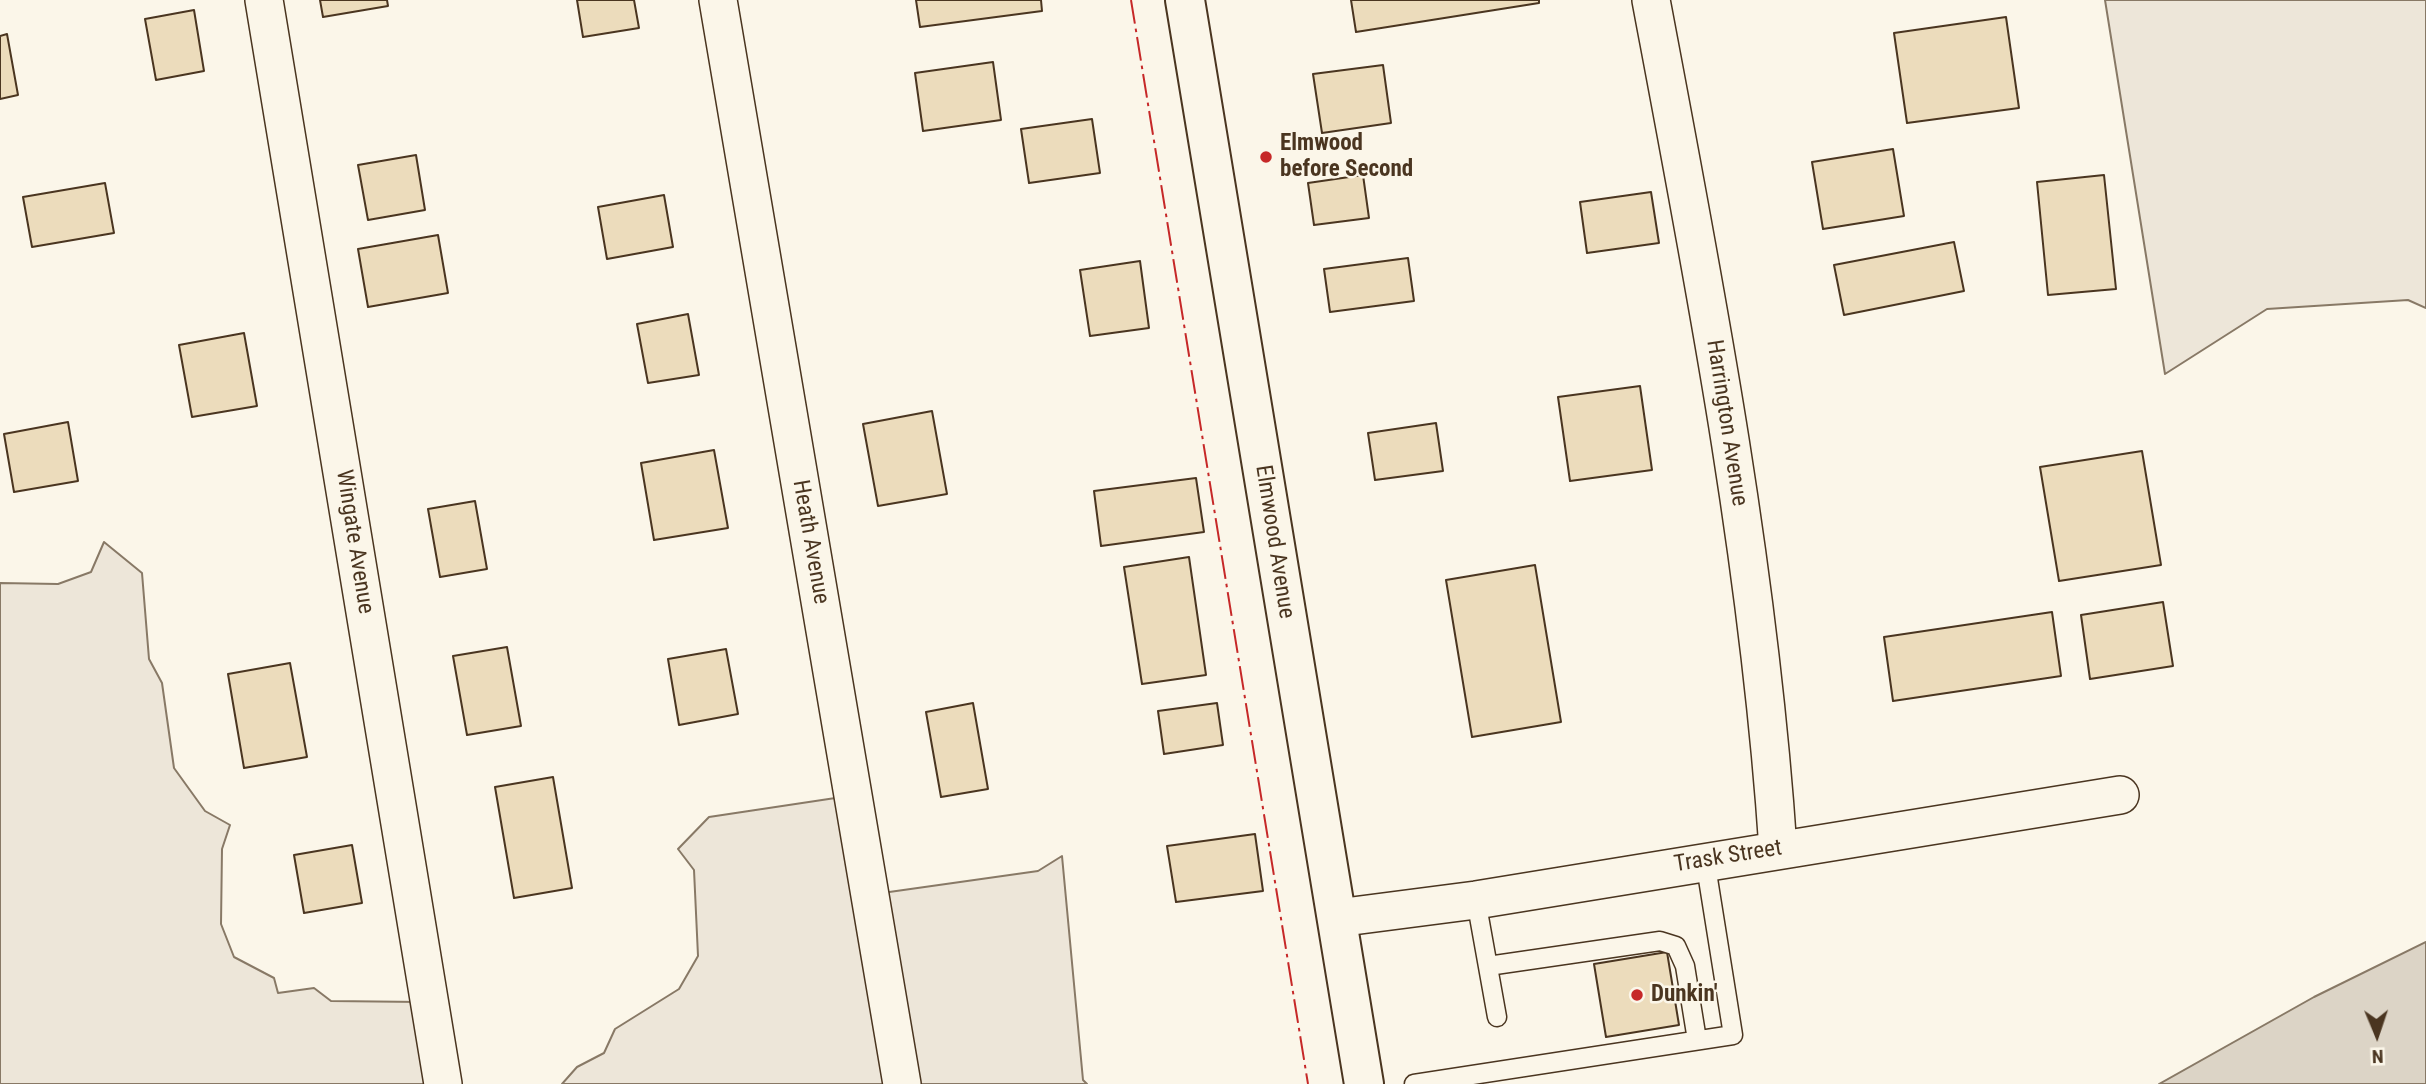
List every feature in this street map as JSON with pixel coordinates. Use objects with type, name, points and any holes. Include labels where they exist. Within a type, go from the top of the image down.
[{"type":"main road","name":"Elmwood Avenue","points":[[1185,0],[1364,1084]]},
{"type":"street","name":"Wingate Avenue","points":[[264,0],[443,1084]]},
{"type":"street","name":"Heath Avenue","points":[[718,0],[902,1084]]},
{"type":"street","name":"Harrington Avenue","points":[[1651,0],[1724,400],[1754,593],[1770,726],[1778,849]]},
{"type":"street","name":"Trask Street","points":[[1337,918],[1476,900],[1705,860],[2120,795]]},
{"type":"lane","points":[[1414,1084],[1733,1035],[1705,860]]},
{"type":"lane","points":[[1476,900],[1497,1017]]},
{"type":"lane","points":[[1488,966],[1660,941],[1676,946],[1685,965],[1697,1040]]},
{"type":"shaded area","points":[[2105,0],[2426,0],[2426,308],[2408,300],[2267,309],[2165,374]]},
{"type":"shaded area","points":[[104,542],[142,573],[149,659],[162,683],[174,768],[205,811],[230,825],[222,849],[221,924],[234,957],[274,978],[278,993],[314,988],[331,1001],[421,1002],[440,1084],[0,1084],[0,583],[58,584],[91,572]]},
{"type":"shaded area","points":[[842,797],[868,895],[1038,871],[1062,856],[1083,1080],[1087,1084],[562,1084],[577,1067],[604,1053],[615,1029],[679,989],[698,956],[694,870],[678,849],[709,817]]},
{"type":"shaded area","points":[[2426,942],[2426,1084],[2159,1084],[2314,997]]},
{"type":"building","points":[[320,0],[387,0],[388,6],[323,17]]},
{"type":"building","points":[[577,0],[634,0],[639,28],[583,37]]},
{"type":"building","points":[[916,0],[1041,0],[1042,11],[920,27]]},
{"type":"building","points":[[1351,0],[1539,0],[1539,3],[1356,32]]},
{"type":"building","points":[[194,10],[204,71],[156,80],[145,19]]},
{"type":"building","points":[[2006,17],[2019,108],[1907,123],[1894,33]]},
{"type":"building","points":[[7,34],[18,95],[0,99],[0,36]]},
{"type":"building","points":[[993,62],[1001,120],[923,131],[915,73]]},
{"type":"building","points":[[1383,65],[1391,123],[1322,133],[1313,74]]},
{"type":"building","points":[[1092,119],[1100,173],[1029,183],[1021,129]]},
{"type":"building","points":[[1893,149],[1904,216],[1823,229],[1812,162]]},
{"type":"building","points":[[416,155],[425,210],[368,220],[358,165]]},
{"type":"building","points":[[1363,175],[1369,218],[1314,225],[1308,183]]},
{"type":"building","points":[[2104,175],[2116,289],[2048,295],[2037,182]]},
{"type":"building","points":[[105,183],[114,233],[32,247],[23,197]]},
{"type":"building","points":[[1651,192],[1659,243],[1587,253],[1580,202]]},
{"type":"building","points":[[664,195],[673,247],[607,259],[598,207]]},
{"type":"building","points":[[438,235],[448,293],[368,307],[358,249]]},
{"type":"building","points":[[1954,242],[1964,291],[1844,315],[1834,265]]},
{"type":"building","points":[[1408,258],[1414,301],[1330,312],[1324,269]]},
{"type":"building","points":[[1140,261],[1149,328],[1090,336],[1080,270]]},
{"type":"building","points":[[688,314],[699,375],[648,383],[637,324]]},
{"type":"building","points":[[244,333],[257,406],[192,417],[179,345]]},
{"type":"building","points":[[1640,386],[1652,470],[1570,481],[1558,397]]},
{"type":"building","points":[[932,411],[947,494],[878,506],[863,424]]},
{"type":"building","points":[[68,422],[78,481],[14,492],[4,434]]},
{"type":"building","points":[[1436,423],[1443,471],[1375,480],[1368,433]]},
{"type":"building","points":[[714,450],[728,528],[654,540],[641,463]]},
{"type":"building","points":[[2142,451],[2161,565],[2059,581],[2040,467]]},
{"type":"building","points":[[1196,478],[1204,532],[1101,546],[1094,491]]},
{"type":"building","points":[[475,501],[487,569],[440,577],[428,509]]},
{"type":"building","points":[[1189,557],[1206,675],[1142,684],[1124,567]]},
{"type":"building","points":[[1535,565],[1561,722],[1472,737],[1446,580]]},
{"type":"building","points":[[2163,602],[2173,666],[2090,679],[2081,615]]},
{"type":"building","points":[[2052,612],[2061,676],[1893,701],[1884,637]]},
{"type":"building","points":[[507,647],[521,726],[467,735],[453,656]]},
{"type":"building","points":[[726,649],[738,714],[679,725],[668,659]]},
{"type":"building","points":[[290,663],[307,757],[244,768],[228,674]]},
{"type":"building","points":[[973,703],[988,789],[941,797],[926,712]]},
{"type":"building","points":[[1217,703],[1223,745],[1164,754],[1158,711]]},
{"type":"building","points":[[553,777],[572,888],[514,898],[495,787]]},
{"type":"building","points":[[1255,834],[1263,891],[1176,902],[1167,846]]},
{"type":"building","points":[[352,845],[362,903],[304,913],[294,855]]},
{"type":"building","name":"Dunkin'","points":[[1667,952],[1679,1025],[1606,1037],[1594,964]]},
{"type":"power","points":[[1131,0],[1308,1084]]},
{"type":"place","name":"Elmwood before Second","points":[[1266,157]]},
{"type":"place","name":"Dunkin'","points":[[1637,995]]}]
